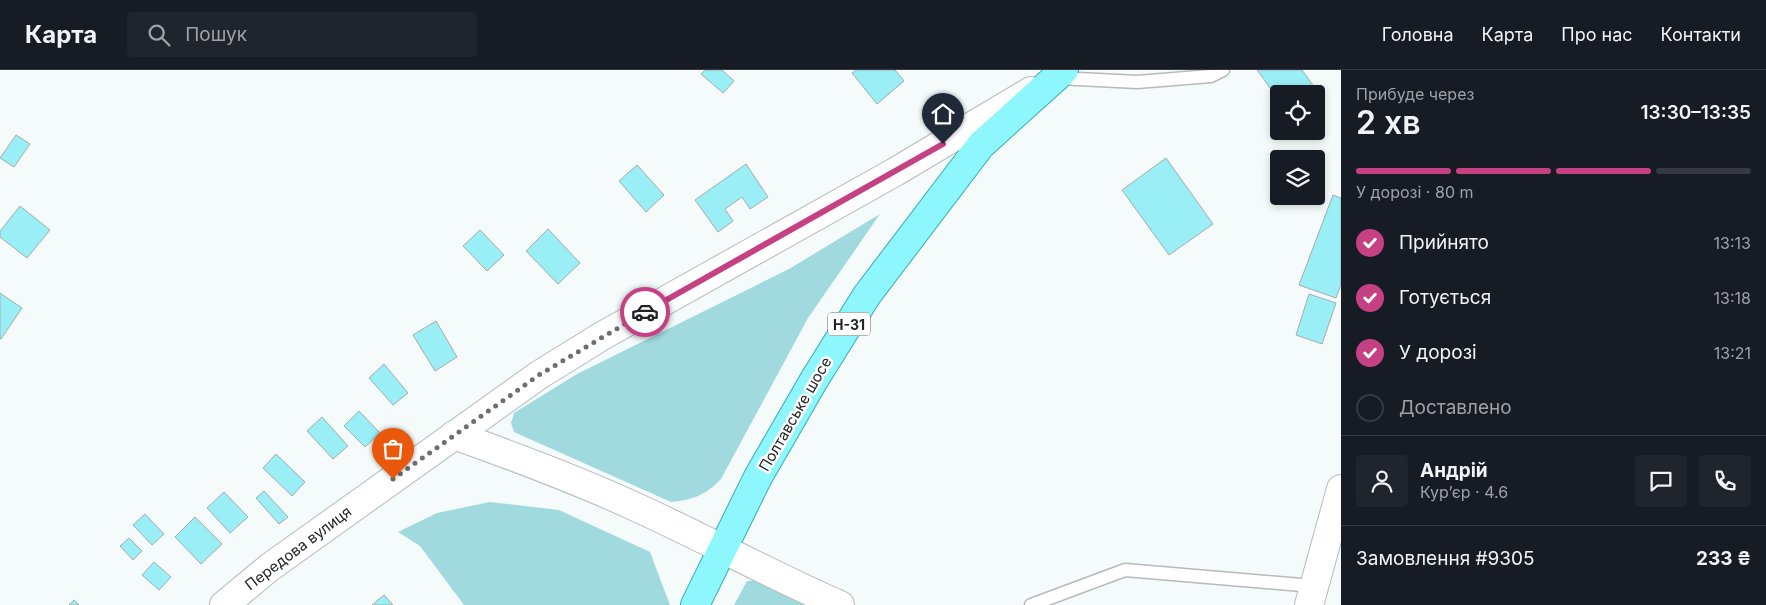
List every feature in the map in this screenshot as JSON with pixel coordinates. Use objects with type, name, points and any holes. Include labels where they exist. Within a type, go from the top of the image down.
[{"type":"main road","name":"Полтавське шосе","points":[[695,605],[772,453],[814,380],[867,295],[981,145],[1059,74]]},
{"type":"street","name":"Передова вулиця","points":[[224,605],[270,567],[539,375],[602,336],[895,172],[1059,74]]},
{"type":"street","points":[[454,435],[546,467],[638,508],[840,605]]},
{"type":"street","points":[[1311,596],[1341,489]]},
{"type":"lane","points":[[1059,74],[1137,82],[1211,76],[1223,70]]},
{"type":"lane","points":[[1031,605],[1125,570],[1311,596]]},
{"type":"shaded area","points":[[880,214],[808,318],[721,479],[704,493],[686,500],[671,502],[514,432],[511,423],[514,413],[577,374],[789,269]]},
{"type":"shaded area","points":[[490,502],[559,510],[650,552],[670,605],[464,605],[420,546],[398,532],[437,513]]},
{"type":"shaded area","points":[[774,579],[824,605],[734,605],[747,581]]},
{"type":"building","points":[[705,70],[722,70],[734,81],[723,93],[701,74]]},
{"type":"building","points":[[856,70],[895,70],[904,81],[877,104],[852,73]]},
{"type":"building","points":[[1257,70],[1302,70],[1313,85],[1270,85],[1270,88]]},
{"type":"building","points":[[16,135],[30,144],[14,167],[0,158]]},
{"type":"building","points":[[1166,158],[1213,224],[1169,255],[1122,190]]},
{"type":"building","points":[[746,164],[768,197],[750,209],[742,197],[725,209],[733,221],[718,232],[695,200]]},
{"type":"building","points":[[637,165],[664,195],[646,212],[619,181]]},
{"type":"building","points":[[1333,195],[1341,198],[1341,284],[1336,298],[1299,285]]},
{"type":"building","points":[[20,206],[50,230],[27,258],[0,237],[0,231]]},
{"type":"building","points":[[548,229],[580,263],[558,284],[526,251]]},
{"type":"building","points":[[480,230],[504,255],[487,271],[463,246]]},
{"type":"building","points":[[0,293],[22,308],[1,339],[0,339]]},
{"type":"building","points":[[1309,294],[1336,303],[1322,344],[1296,335]]},
{"type":"building","points":[[436,321],[457,357],[435,371],[413,335]]},
{"type":"building","points":[[384,364],[408,393],[393,405],[369,378]]},
{"type":"building","points":[[359,411],[380,433],[365,447],[344,426]]},
{"type":"building","points":[[322,417],[348,446],[333,459],[307,431]]},
{"type":"building","points":[[276,454],[305,482],[292,496],[263,468]]},
{"type":"building","points":[[264,491],[288,517],[279,524],[256,498]]},
{"type":"building","points":[[224,492],[248,517],[230,533],[207,508]]},
{"type":"building","points":[[145,514],[164,534],[152,545],[133,525]]},
{"type":"building","points":[[195,517],[222,544],[201,564],[175,537]]},
{"type":"building","points":[[129,538],[142,551],[133,560],[120,546]]},
{"type":"building","points":[[154,562],[171,577],[159,590],[142,575]]},
{"type":"building","points":[[384,595],[393,605],[372,605]]},
{"type":"building","points":[[74,600],[79,605],[69,605]]},
{"type":"way so far","points":[[393,479],[539,375],[645,312]]},
{"type":"route","points":[[645,312],[943,144]]}]
